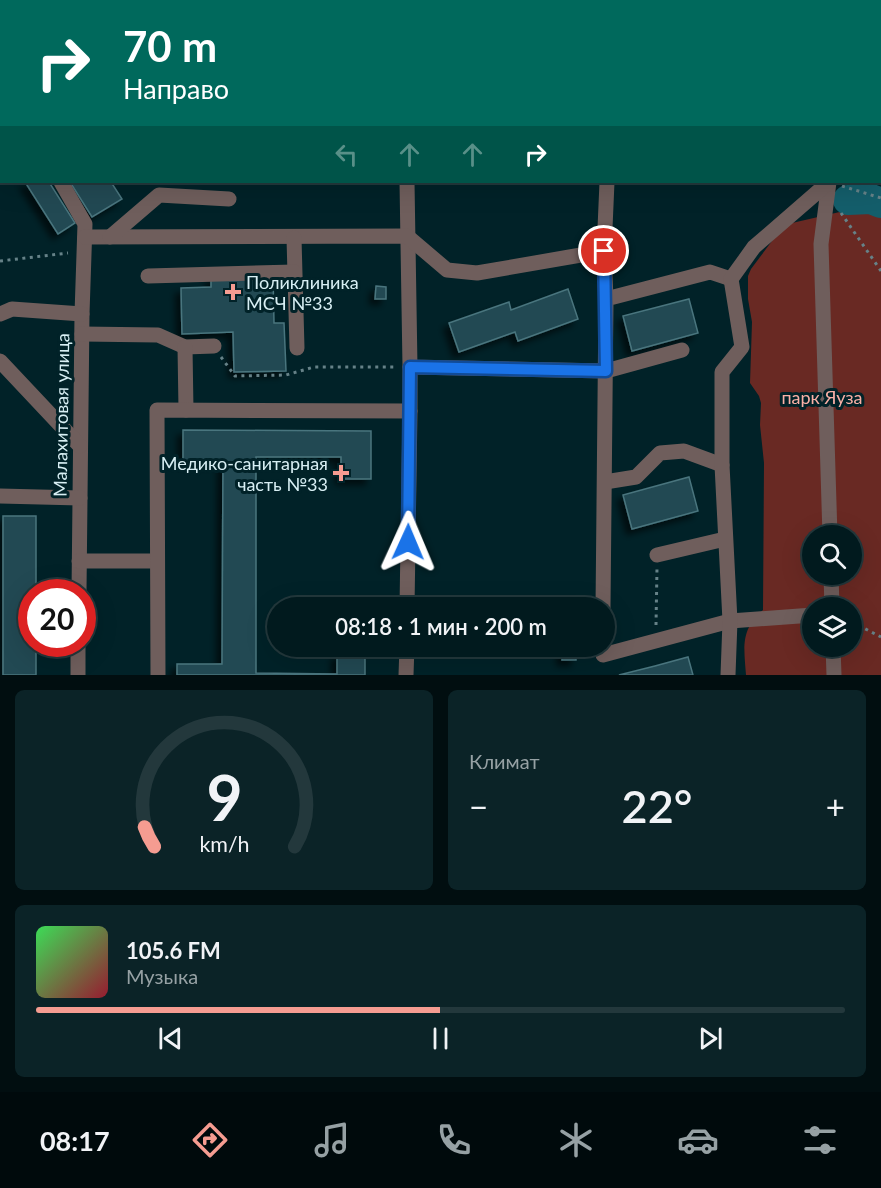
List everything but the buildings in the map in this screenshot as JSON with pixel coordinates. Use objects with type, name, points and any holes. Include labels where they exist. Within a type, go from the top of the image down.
[{"type":"street","name":"Малахитовая улица","points":[[62,183],[86,224],[81,334],[79,579]]},
{"type":"street","points":[[407,183],[410,367],[407,597]]},
{"type":"street","points":[[603,597],[606,371],[604,251],[607,183]]},
{"type":"street","points":[[728,675],[730,621],[722,465],[722,372],[742,347],[731,279],[754,246],[827,184]]},
{"type":"street","points":[[827,184],[821,244],[830,525]]},
{"type":"street","points":[[110,237],[159,195],[229,199]]},
{"type":"street","points":[[85,244],[110,237],[407,236],[447,270],[477,273],[604,251]]},
{"type":"street","points":[[294,238],[297,348]]},
{"type":"street","points":[[148,276],[294,272]]},
{"type":"street","points":[[606,299],[710,272],[731,279]]},
{"type":"street","points":[[0,314],[12,309],[82,314]]},
{"type":"street","points":[[81,334],[158,335],[185,347],[213,346]]},
{"type":"street","points":[[185,347],[186,410]]},
{"type":"street","points":[[410,367],[606,371],[682,350]]},
{"type":"street","points":[[0,362],[80,446]]},
{"type":"street","points":[[158,675],[157,410],[410,411]]},
{"type":"street","points":[[605,482],[636,477],[660,453],[684,451],[722,465]]},
{"type":"street","points":[[0,496],[80,498]]},
{"type":"street","points":[[657,555],[725,539]]},
{"type":"street","points":[[79,561],[156,561]]},
{"type":"street","points":[[615,652],[730,621],[802,616]]},
{"type":"street","points":[[78,657],[78,675]]},
{"type":"street","points":[[406,675],[407,657]]},
{"type":"street","points":[[833,657],[834,675]]},
{"type":"path","points":[[827,184],[881,198]]},
{"type":"path","points":[[827,184],[881,271]]},
{"type":"path","points":[[0,261],[85,244]]},
{"type":"path","points":[[213,346],[235,376],[286,375],[314,367],[410,367]]},
{"type":"path","points":[[656,640],[657,555]]},
{"type":"path","points":[[862,627],[881,637]]},
{"type":"green space","name":"парк Яуза","points":[[870,205],[881,209],[881,675],[746,675],[744,647],[747,632],[763,610],[764,463],[760,425],[761,403],[750,383],[752,322],[748,299],[748,276],[778,233],[792,223]]},
{"type":"waterway","points":[[848,200],[871,199],[881,203]]},
{"type":"place","name":"Поликлиника МСЧ №33","points":[[233,292]]},
{"type":"place","name":"Медико-санитарная часть №33","points":[[341,473]]},
{"type":"route","points":[[408,542],[410,367],[606,371],[604,251]]}]
